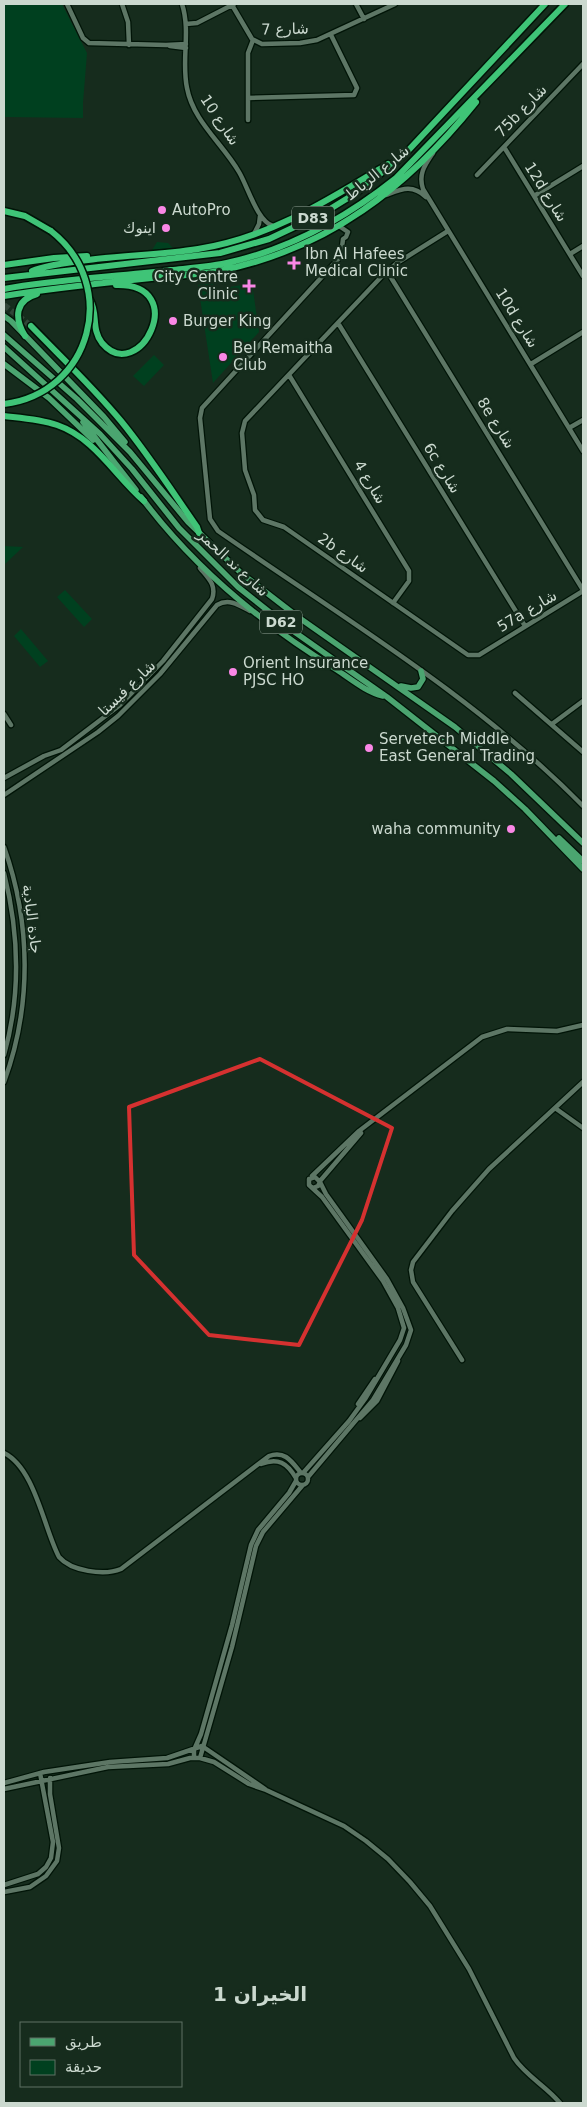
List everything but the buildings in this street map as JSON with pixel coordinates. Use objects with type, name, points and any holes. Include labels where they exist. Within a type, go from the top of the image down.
[{"type":"highway","name":"شارع الرباط","points":[[4,278],[205,256],[257,243],[340,204],[373,181],[404,155],[545,4]]},
{"type":"highway","name":"شارع الرباط","points":[[4,289],[220,264],[267,252],[310,234],[370,199],[396,178],[565,4]]},
{"type":"highway","points":[[4,296],[50,289],[196,274],[243,265],[311,242],[384,196],[414,171],[441,143],[495,77]]},
{"type":"highway","points":[[25,275],[53,264],[104,257],[198,249],[254,235],[278,227],[321,205],[404,155]]},
{"type":"highway","points":[[4,211],[25,216],[51,231],[68,246],[80,262],[87,281],[90,300],[87,335],[82,348],[70,367],[43,391],[23,400],[4,404]]},
{"type":"highway","points":[[4,265],[54,258],[104,257]]},
{"type":"highway","points":[[90,285],[98,287],[130,286],[139,289],[152,304],[155,324],[151,334],[144,343],[134,350],[124,353],[110,349],[98,337],[95,329],[94,308],[90,300]]},
{"type":"highway","points":[[25,336],[18,324],[19,308],[29,297],[50,289]]},
{"type":"highway","points":[[30,326],[78,372],[119,419],[199,533]]},
{"type":"highway","points":[[4,416],[49,422],[77,434],[144,501]]},
{"type":"main road","points":[[4,316],[104,417],[130,452]]},
{"type":"main road","name":"شارع ند الحمر","points":[[4,335],[77,399],[130,452],[171,503],[236,568],[277,602],[441,717],[490,756],[583,841]]},
{"type":"main road","name":"شارع ند الحمر","points":[[4,347],[72,407],[109,443],[186,535],[238,587],[289,628],[387,697],[494,781],[525,809],[583,869]]},
{"type":"main road","points":[[4,364],[49,398],[112,458]]},
{"type":"main road","points":[[72,407],[166,531],[189,555],[255,614],[282,635],[374,693],[387,697]]},
{"type":"main road","points":[[397,685],[411,688],[418,687],[423,679],[421,671]]},
{"type":"main road","points":[[525,809],[539,819],[583,861]]},
{"type":"street","points":[[66,4],[83,38],[87,42],[186,46]]},
{"type":"street","points":[[122,4],[127,17],[129,32],[127,45]]},
{"type":"street","name":"شارع 10","points":[[182,4],[186,21],[186,82],[193,107],[231,159],[260,214],[268,224],[278,227]]},
{"type":"street","points":[[186,21],[205,18],[234,4]]},
{"type":"street","name":"شارع 7","points":[[234,4],[255,42],[300,44],[331,35],[395,4]]},
{"type":"street","points":[[356,5],[362,20]]},
{"type":"street","points":[[248,98],[354,95],[358,88],[331,35]]},
{"type":"street","points":[[248,120],[248,53],[255,42]]},
{"type":"street","name":"75b شارع","points":[[477,175],[583,64]]},
{"type":"street","name":"10d شارع","points":[[441,143],[421,176],[422,185],[429,200],[583,451]]},
{"type":"street","name":"12d شارع","points":[[504,147],[583,276]]},
{"type":"street","points":[[534,196],[583,166]]},
{"type":"street","name":"10d شارع","points":[[384,196],[408,188],[416,190],[429,200]]},
{"type":"street","points":[[254,235],[259,224],[260,214]]},
{"type":"street","points":[[339,226],[348,232],[347,236],[343,239],[340,256],[202,408],[200,418],[210,519],[218,531],[421,671],[507,735],[583,806]]},
{"type":"street","points":[[289,375],[387,271],[448,231]]},
{"type":"street","points":[[570,254],[583,246]]},
{"type":"street","name":"8e شارع","points":[[387,271],[583,590]]},
{"type":"street","name":"6c شارع","points":[[338,323],[525,626]]},
{"type":"street","points":[[531,364],[583,332]]},
{"type":"street","name":"2b شارع","points":[[289,375],[246,418],[242,426],[246,474],[254,495],[255,510],[258,516],[266,522],[284,527],[468,655],[479,655],[484,652]]},
{"type":"street","name":"شارع 4","points":[[289,375],[409,571],[409,581],[393,603]]},
{"type":"street","points":[[569,428],[583,420]]},
{"type":"street","name":"شارع فيستا","points":[[4,778],[44,756],[61,750],[120,705],[157,667],[210,602],[214,593],[212,582],[189,555]]},
{"type":"street","name":"57a شارع","points":[[484,652],[583,590]]},
{"type":"street","name":"شارع فيستا","points":[[4,795],[98,732],[148,687],[191,638],[215,607],[223,602],[233,602],[255,614]]},
{"type":"street","points":[[188,629],[191,633],[191,638]]},
{"type":"street","points":[[515,692],[583,752]]},
{"type":"street","points":[[552,724],[583,701]]},
{"type":"street","points":[[4,714],[11,725]]},
{"type":"street","name":"جادة البادية","points":[[4,847],[20,906],[24,933],[25,970],[19,1026],[4,1082]]},
{"type":"street","name":"جادة البادية","points":[[4,873],[13,921],[16,967],[12,1016],[4,1055]]},
{"type":"street","points":[[194,1758],[228,1641],[250,1545],[258,1530],[289,1493],[296,1480],[349,1421],[380,1375],[402,1336],[404,1328],[403,1319],[383,1281],[322,1197],[308,1183],[311,1177],[351,1138],[475,1041],[490,1033],[507,1029],[557,1031],[583,1025]]},
{"type":"street","points":[[462,1360],[413,1282],[412,1262],[476,1182],[583,1082]]},
{"type":"street","points":[[555,1108],[583,1128]]},
{"type":"street","points":[[313,1188],[318,1186],[374,1119]]},
{"type":"street","points":[[200,1758],[238,1626],[256,1546],[263,1532],[302,1486],[308,1483],[308,1477],[373,1400],[410,1335],[410,1325],[396,1293],[326,1194],[320,1182],[316,1177],[311,1177]]},
{"type":"street","points":[[4,1453],[13,1459],[31,1486],[59,1557],[66,1564],[100,1573],[121,1569],[269,1456],[282,1454],[308,1477]]},
{"type":"street","points":[[256,1467],[270,1461],[280,1462],[288,1466],[302,1486]]},
{"type":"street","points":[[4,1783],[40,1773],[120,1760],[167,1758],[182,1754],[196,1746],[205,1746],[266,1790]]},
{"type":"street","points":[[4,1789],[108,1767],[168,1764],[200,1758],[214,1762],[243,1781],[352,1831],[372,1846],[404,1876],[439,1919],[482,1994],[514,2058],[527,2074],[560,2103]]},
{"type":"street","points":[[4,1892],[30,1888],[46,1876],[57,1860],[59,1854],[48,1772]]},
{"type":"street","points":[[4,1885],[27,1878],[42,1870],[49,1862],[52,1852],[51,1833],[40,1773]]},
{"type":"street","points":[[27,1878],[30,1882],[30,1888]]},
{"type":"street","points":[[18,1880],[18,1886],[22,1890]]},
{"type":"highlighted area","points":[[260,1059],[392,1128],[362,1220],[299,1345],[209,1335],[134,1255],[129,1107]]},
{"type":"green space","points":[[4,4],[62,4],[87,53],[83,118],[4,117]]},
{"type":"green space","points":[[157,242],[168,243],[173,248],[152,250]]},
{"type":"green space","name":"Bel Remaitha Club","points":[[213,283],[214,290],[252,283],[259,332],[213,383],[198,285]]},
{"type":"green space","points":[[154,355],[164,365],[144,386],[133,376]]},
{"type":"green space","points":[[4,546],[23,547],[4,565]]},
{"type":"green space","points":[[65,590],[92,619],[84,627],[57,597]]},
{"type":"green space","points":[[21,629],[48,661],[40,667],[14,636]]},
{"type":"tunnel","points":[[4,305],[31,326]]},
{"type":"place","name":"AutoPro","points":[[162,210]]},
{"type":"place","name":"اينوك","points":[[166,228]]},
{"type":"place","name":"Ibn Al Hafees Medical Clinic","points":[[294,263]]},
{"type":"place","name":"City Centre Clinic","points":[[249,286]]},
{"type":"place","name":"Burger King","points":[[173,321]]},
{"type":"place","name":"Bel Remaitha Club","points":[[223,357]]},
{"type":"place","name":"Orient Insurance PJSC HO","points":[[233,672]]},
{"type":"place","name":"Servetech Middle East General Trading","points":[[369,748]]},
{"type":"place","name":"waha community","points":[[511,829]]},
{"type":"district","name":"الخيران 1","points":[[260,1994]]}]
